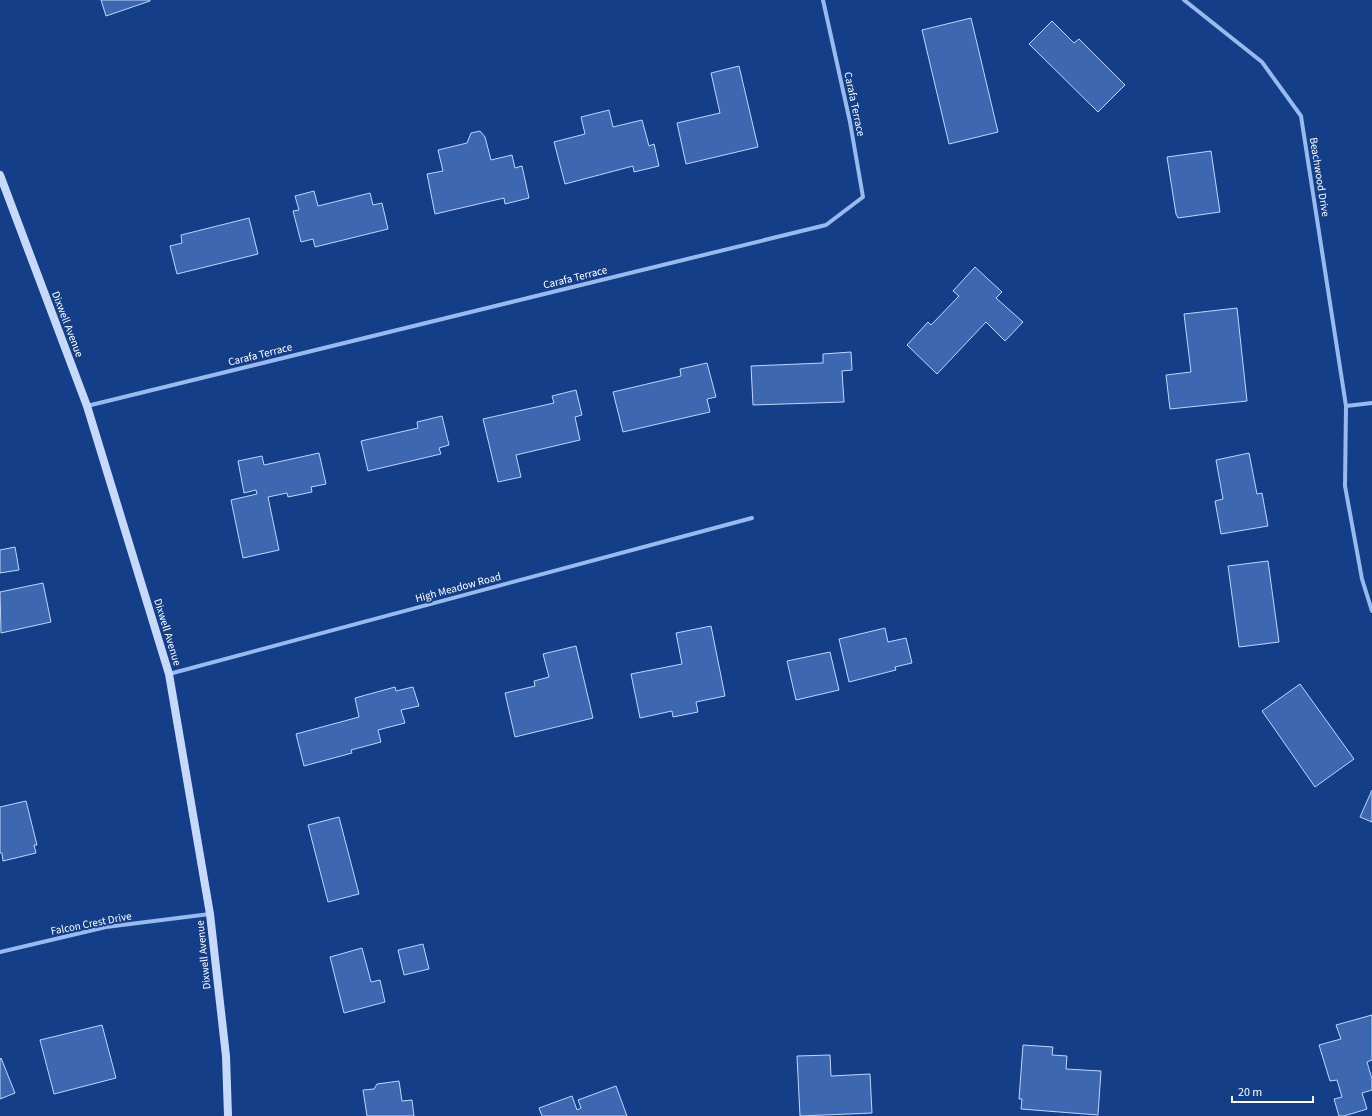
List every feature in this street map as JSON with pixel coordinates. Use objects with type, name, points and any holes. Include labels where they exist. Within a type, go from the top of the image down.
[{"type":"main road","name":"Dixwell Avenue","points":[[0,175],[87,406],[169,674],[210,914],[226,1056],[228,1116]]},
{"type":"street","name":"Carafa Terrace","points":[[87,406],[826,225],[864,197],[850,122],[823,0]]},
{"type":"street","name":"Beachwood Drive","points":[[1184,0],[1262,62],[1301,116],[1346,406],[1345,486],[1362,579],[1372,610]]},
{"type":"street","points":[[1346,406],[1372,403]]},
{"type":"street","name":"High Meadow Road","points":[[169,674],[752,518]]},
{"type":"street","name":"Falcon Crest Drive","points":[[0,952],[106,927],[210,914]]},
{"type":"building","points":[[101,0],[150,0],[150,1],[106,16]]},
{"type":"building","points":[[971,18],[998,132],[949,144],[922,30]]},
{"type":"building","points":[[1052,21],[1074,43],[1079,39],[1125,85],[1098,112],[1029,44]]},
{"type":"building","points":[[739,66],[758,147],[686,164],[677,123],[720,113],[711,73]]},
{"type":"building","points":[[609,110],[613,127],[642,120],[649,146],[654,144],[659,166],[634,172],[633,166],[565,184],[554,142],[585,134],[581,117]]},
{"type":"building","points":[[480,131],[485,137],[491,160],[512,155],[515,168],[522,166],[529,198],[505,204],[504,198],[435,214],[427,174],[443,171],[438,150],[467,143],[471,133]]},
{"type":"building","points":[[1211,151],[1220,212],[1178,218],[1176,214],[1167,157]]},
{"type":"building","points":[[314,191],[318,206],[370,193],[373,205],[382,203],[388,229],[315,247],[313,239],[301,242],[293,211],[299,210],[295,196]]},
{"type":"building","points":[[249,218],[258,254],[177,274],[170,246],[182,243],[181,235]]},
{"type":"building","points":[[975,267],[1002,292],[996,298],[1023,322],[1005,341],[986,322],[937,374],[907,345],[928,322],[931,325],[959,296],[953,291]]},
{"type":"building","points":[[1237,308],[1247,401],[1170,409],[1166,375],[1191,372],[1184,314]]},
{"type":"building","points":[[851,352],[852,370],[842,371],[844,402],[753,405],[751,366],[823,363],[823,354]]},
{"type":"building","points":[[707,363],[716,397],[707,399],[710,412],[623,432],[613,392],[681,376],[680,369]]},
{"type":"building","points":[[576,390],[582,415],[575,417],[580,440],[516,455],[521,477],[498,482],[483,419],[554,403],[552,396]]},
{"type":"building","points":[[442,416],[449,445],[439,448],[441,454],[368,471],[361,441],[418,428],[417,422]]},
{"type":"building","points":[[319,453],[326,484],[311,487],[312,492],[288,497],[287,493],[268,497],[279,550],[243,558],[231,500],[257,494],[256,490],[244,493],[238,461],[262,456],[264,465]]},
{"type":"building","points":[[1249,453],[1257,494],[1262,493],[1268,526],[1221,534],[1215,501],[1223,499],[1216,460]]},
{"type":"building","points":[[15,547],[19,570],[0,573],[0,550]]},
{"type":"building","points":[[1268,561],[1279,642],[1239,647],[1228,566]]},
{"type":"building","points":[[43,583],[51,622],[1,633],[0,592]]},
{"type":"building","points":[[711,626],[725,696],[696,702],[698,712],[673,717],[672,711],[640,718],[631,674],[682,664],[676,633]]},
{"type":"building","points":[[885,628],[888,642],[906,638],[912,663],[895,667],[896,670],[849,682],[839,639]]},
{"type":"building","points":[[576,646],[593,718],[515,737],[505,693],[535,686],[534,681],[549,677],[543,654]]},
{"type":"building","points":[[830,652],[839,690],[796,700],[787,661]]},
{"type":"building","points":[[1300,684],[1354,759],[1315,787],[1262,711]]},
{"type":"building","points":[[395,687],[396,691],[413,687],[419,706],[401,710],[405,723],[378,730],[381,742],[351,750],[352,753],[304,766],[296,734],[359,717],[355,698]]},
{"type":"building","points":[[1372,790],[1372,822],[1360,817]]},
{"type":"building","points":[[26,801],[37,845],[34,845],[36,853],[3,861],[2,853],[0,853],[0,807]]},
{"type":"building","points":[[339,817],[359,894],[328,902],[308,825]]},
{"type":"building","points":[[423,944],[429,969],[404,975],[398,950]]},
{"type":"building","points":[[362,948],[371,982],[380,980],[385,1002],[344,1013],[330,957]]},
{"type":"building","points":[[1372,1015],[1372,1060],[1367,1062],[1372,1079],[1372,1090],[1362,1093],[1367,1109],[1344,1116],[1339,1116],[1334,1099],[1342,1097],[1337,1080],[1330,1081],[1319,1045],[1341,1039],[1336,1025]]},
{"type":"building","points":[[102,1025],[116,1078],[54,1094],[40,1040]]},
{"type":"building","points":[[1023,1045],[1053,1047],[1052,1055],[1067,1056],[1066,1069],[1101,1071],[1098,1115],[1021,1109],[1022,1099],[1019,1099]]},
{"type":"building","points":[[830,1055],[831,1076],[870,1074],[872,1113],[800,1116],[797,1056]]},
{"type":"building","points":[[1,1058],[15,1093],[0,1099],[0,1059]]},
{"type":"building","points":[[399,1081],[402,1101],[412,1100],[414,1116],[367,1116],[363,1090],[374,1089],[377,1084]]},
{"type":"building","points":[[616,1086],[627,1116],[542,1116],[539,1108],[572,1096],[577,1110],[581,1108],[578,1100]]}]
